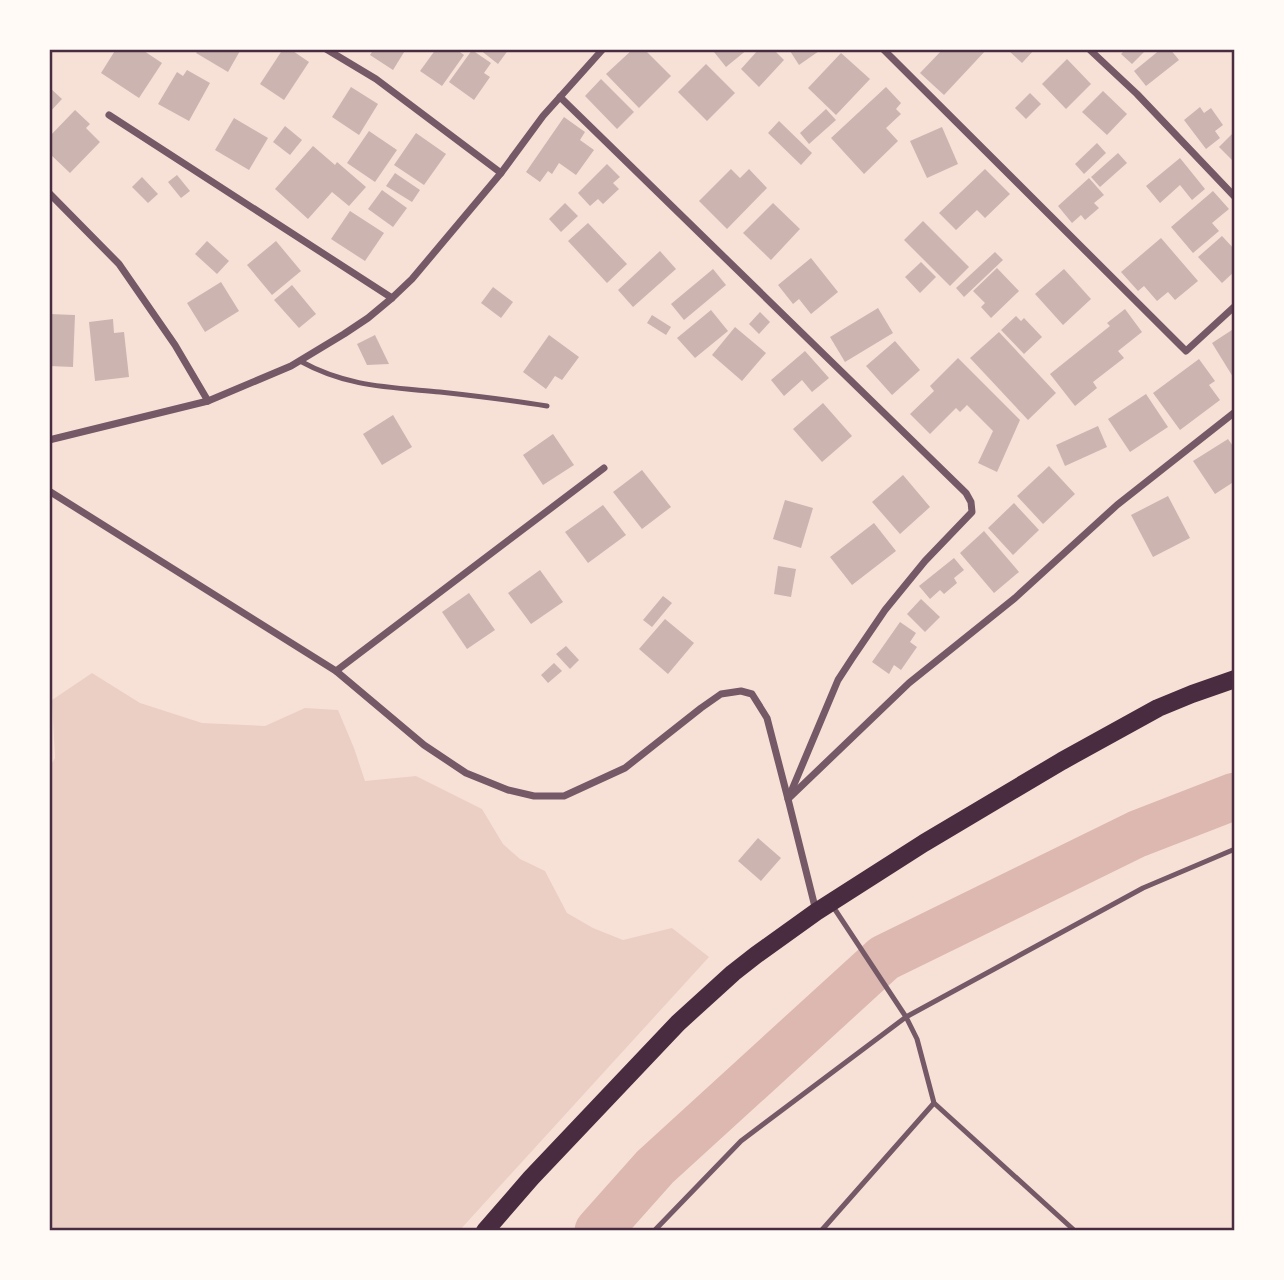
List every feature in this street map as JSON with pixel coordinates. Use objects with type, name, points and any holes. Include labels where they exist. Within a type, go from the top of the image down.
[{"type":"main road","points":[[485,1231],[582,1123],[678,1023],[733,973],[823,907],[1112,732],[1158,708],[1235,680]]},
{"type":"street","points":[[326,49],[376,79],[501,173]]},
{"type":"street","points":[[49,440],[208,401],[291,366],[344,334],[393,298],[412,279],[501,173],[560,97],[603,49]]},
{"type":"street","points":[[883,49],[1186,351],[1235,306]]},
{"type":"street","points":[[1089,49],[1137,94],[1235,197]]},
{"type":"street","points":[[560,97],[966,493],[971,502],[972,512],[925,561],[885,610],[838,680],[788,799]]},
{"type":"street","points":[[109,115],[393,298]]},
{"type":"street","points":[[49,193],[119,264],[175,345],[208,401]]},
{"type":"street","points":[[788,799],[909,683],[1015,598],[1117,505],[1235,412]]},
{"type":"street","points":[[336,671],[604,468]]},
{"type":"street","points":[[49,491],[336,671],[424,745],[466,773],[508,790],[534,796],[564,796],[625,768],[722,694],[741,691],[752,694],[768,718],[788,799],[823,907]]},
{"type":"lane","points":[[300,361],[336,378],[363,384],[499,398],[547,406]]},
{"type":"lane","points":[[653,1231],[741,1141],[906,1017],[1143,888],[1235,849]]},
{"type":"lane","points":[[823,907],[850,934],[906,1017],[917,1039],[934,1103],[1075,1231]]},
{"type":"lane","points":[[821,1231],[934,1103]]},
{"type":"shaded area","points":[[92,673],[140,703],[202,723],[265,726],[305,708],[338,710],[365,781],[416,776],[482,809],[503,844],[520,859],[545,871],[567,913],[593,928],[623,940],[672,928],[709,957],[459,1231],[49,1231],[49,768],[55,758],[52,700]]},
{"type":"building","points":[[116,49],[141,49],[162,63],[139,98],[101,73]]},
{"type":"building","points":[[199,49],[241,49],[228,72],[196,53]]},
{"type":"building","points":[[283,49],[290,49],[309,62],[284,100],[260,84]]},
{"type":"building","points":[[374,49],[406,49],[393,70],[370,55]]},
{"type":"building","points":[[436,49],[456,49],[464,55],[442,86],[420,71]]},
{"type":"building","points":[[479,49],[509,49],[498,64]]},
{"type":"building","points":[[633,49],[644,49],[671,76],[639,108],[606,74]]},
{"type":"building","points":[[717,49],[748,49],[726,67],[714,52]]},
{"type":"building","points":[[759,49],[773,49],[784,60],[759,87],[741,69]]},
{"type":"building","points":[[822,49],[799,65],[790,51]]},
{"type":"building","points":[[943,49],[987,49],[944,95],[920,73]]},
{"type":"building","points":[[1010,49],[1035,49],[1022,63]]},
{"type":"building","points":[[1126,49],[1147,49],[1132,64],[1121,54]]},
{"type":"building","points":[[1161,49],[1170,49],[1179,60],[1146,86],[1134,71]]},
{"type":"building","points":[[472,50],[491,63],[484,73],[490,77],[474,100],[449,82]]},
{"type":"building","points":[[841,53],[870,79],[836,115],[808,88]]},
{"type":"building","points":[[1067,59],[1091,84],[1066,109],[1042,84]]},
{"type":"building","points":[[706,64],[735,93],[707,121],[678,92]]},
{"type":"building","points":[[187,70],[210,83],[189,121],[158,104],[177,72],[183,76]]},
{"type":"building","points":[[601,79],[634,112],[617,129],[585,96]]},
{"type":"building","points":[[49,87],[62,99],[49,113]]},
{"type":"building","points":[[351,87],[378,104],[359,135],[332,117]]},
{"type":"building","points":[[886,87],[901,103],[896,109],[901,114],[886,128],[898,141],[864,174],[831,138]]},
{"type":"building","points":[[1103,91],[1127,114],[1107,135],[1082,112]]},
{"type":"building","points":[[1030,93],[1041,104],[1026,119],[1015,108]]},
{"type":"building","points":[[1200,107],[1204,113],[1211,108],[1223,125],[1215,131],[1220,138],[1206,149],[1184,120]]},
{"type":"building","points":[[826,109],[836,120],[809,144],[800,133]]},
{"type":"building","points":[[75,110],[90,124],[86,128],[100,142],[70,173],[49,153],[49,137]]},
{"type":"building","points":[[564,117],[585,132],[580,140],[594,150],[576,175],[559,163],[552,174],[548,171],[540,182],[526,172]]},
{"type":"building","points":[[234,118],[268,138],[249,170],[215,150]]},
{"type":"building","points":[[779,121],[812,153],[801,165],[768,133]]},
{"type":"building","points":[[285,126],[302,140],[290,155],[273,142]]},
{"type":"building","points":[[942,127],[958,164],[927,178],[910,141]]},
{"type":"building","points":[[369,131],[397,150],[375,182],[347,163]]},
{"type":"building","points":[[1235,131],[1235,163],[1219,147]]},
{"type":"building","points":[[416,133],[446,154],[424,185],[394,165]]},
{"type":"building","points":[[1097,143],[1106,153],[1084,174],[1075,164]]},
{"type":"building","points":[[313,146],[366,187],[349,206],[332,192],[308,219],[275,189]]},
{"type":"building","points":[[1118,153],[1127,163],[1100,187],[1091,177]]},
{"type":"building","points":[[1180,158],[1205,189],[1192,200],[1180,185],[1160,203],[1146,186]]},
{"type":"building","points":[[607,164],[620,177],[613,183],[619,189],[603,204],[598,199],[590,206],[578,193]]},
{"type":"building","points":[[731,169],[740,178],[749,169],[767,188],[727,229],[699,201]]},
{"type":"building","points":[[985,169],[1010,194],[985,218],[977,210],[956,230],[939,213]]},
{"type":"building","points":[[395,173],[420,190],[412,202],[386,186]]},
{"type":"building","points":[[177,175],[190,191],[181,198],[168,182]]},
{"type":"building","points":[[142,177],[158,194],[148,203],[132,187]]},
{"type":"building","points":[[1089,178],[1104,195],[1094,203],[1099,208],[1085,220],[1081,215],[1072,223],[1058,206]]},
{"type":"building","points":[[382,190],[407,208],[393,227],[368,209]]},
{"type":"building","points":[[1213,191],[1229,209],[1212,223],[1219,231],[1193,253],[1171,227]]},
{"type":"building","points":[[565,203],[578,216],[561,232],[549,219]]},
{"type":"building","points":[[773,203],[800,229],[771,260],[743,233]]},
{"type":"building","points":[[350,211],[384,233],[365,261],[331,239]]},
{"type":"building","points":[[923,221],[969,267],[950,286],[904,240]]},
{"type":"building","points":[[588,223],[627,264],[607,283],[568,241]]},
{"type":"building","points":[[1222,236],[1235,250],[1235,271],[1222,283],[1198,257]]},
{"type":"building","points":[[1161,238],[1198,281],[1175,300],[1168,292],[1157,301],[1144,286],[1138,291],[1121,272]]},
{"type":"building","points":[[207,241],[229,261],[217,274],[195,254]]},
{"type":"building","points":[[276,241],[301,271],[272,295],[247,265]]},
{"type":"building","points":[[660,251],[676,269],[633,307],[618,290]]},
{"type":"building","points":[[995,252],[1003,260],[964,297],[956,288]]},
{"type":"building","points":[[811,258],[838,292],[811,314],[799,299],[793,304],[778,285]]},
{"type":"building","points":[[921,262],[936,277],[920,293],[905,277]]},
{"type":"building","points":[[997,268],[1019,291],[991,318],[981,307],[985,303],[973,291]]},
{"type":"building","points":[[713,269],[726,285],[684,320],[671,304]]},
{"type":"building","points":[[1064,269],[1091,299],[1063,325],[1035,294]]},
{"type":"building","points":[[221,282],[239,311],[205,332],[187,303]]},
{"type":"building","points":[[292,285],[316,314],[299,328],[274,300]]},
{"type":"building","points":[[493,287],[513,302],[501,318],[481,303]]},
{"type":"building","points":[[878,308],[893,333],[845,362],[830,337]]},
{"type":"building","points":[[1125,309],[1142,332],[1118,351],[1124,358],[1093,382],[1097,388],[1075,406],[1050,374],[1110,326],[1107,323]]},
{"type":"building","points":[[711,310],[728,331],[695,358],[677,338]]},
{"type":"building","points":[[760,312],[770,322],[759,334],[749,324]]},
{"type":"building","points":[[49,314],[75,315],[73,367],[49,366]]},
{"type":"building","points":[[652,315],[671,327],[666,335],[647,323]]},
{"type":"building","points":[[1016,316],[1021,321],[1024,318],[1042,337],[1024,354],[1001,330]]},
{"type":"building","points":[[113,319],[114,333],[124,332],[129,377],[95,381],[89,322]]},
{"type":"building","points":[[735,327],[766,353],[742,381],[712,355]]},
{"type":"building","points":[[1235,328],[1235,376],[1233,377],[1212,343]]},
{"type":"building","points":[[999,332],[1056,393],[1028,420],[970,358]]},
{"type":"building","points":[[375,335],[389,364],[367,365],[357,344]]},
{"type":"building","points":[[549,335],[579,357],[562,380],[555,376],[546,389],[523,372]]},
{"type":"building","points":[[895,341],[920,370],[892,395],[866,366]]},
{"type":"building","points":[[805,351],[829,378],[812,392],[802,380],[784,396],[771,380]]},
{"type":"building","points":[[958,358],[1020,420],[997,472],[978,463],[993,431],[967,405],[960,412],[956,408],[930,434],[910,414],[934,391],[930,386]]},
{"type":"building","points":[[1199,359],[1215,381],[1209,385],[1220,400],[1180,430],[1153,393]]},
{"type":"building","points":[[1146,394],[1168,427],[1130,452],[1108,419]]},
{"type":"building","points":[[823,403],[852,436],[822,462],[793,429]]},
{"type":"building","points":[[393,415],[412,447],[382,465],[363,434]]},
{"type":"building","points":[[1098,426],[1107,447],[1065,466],[1056,445]]},
{"type":"building","points":[[553,434],[574,465],[543,485],[523,455]]},
{"type":"building","points":[[1228,439],[1235,449],[1235,481],[1215,494],[1193,461]]},
{"type":"building","points":[[1049,466],[1075,494],[1043,524],[1017,496]]},
{"type":"building","points":[[642,470],[671,507],[642,529],[613,492]]},
{"type":"building","points":[[903,475],[930,507],[900,534],[872,502]]},
{"type":"building","points":[[1168,496],[1190,538],[1153,557],[1131,515]]},
{"type":"building","points":[[785,500],[813,508],[801,548],[773,539]]},
{"type":"building","points":[[1014,503],[1039,530],[1013,555],[988,528]]},
{"type":"building","points":[[603,505],[626,535],[588,563],[565,532]]},
{"type":"building","points":[[874,523],[896,551],[852,585],[830,557]]},
{"type":"building","points":[[984,531],[1019,572],[994,593],[960,553]]},
{"type":"building","points":[[954,558],[964,570],[954,578],[957,583],[944,594],[940,590],[930,599],[919,586]]},
{"type":"building","points":[[778,566],[796,569],[791,597],[774,594]]},
{"type":"building","points":[[540,570],[563,602],[531,624],[508,593]]},
{"type":"building","points":[[469,593],[495,630],[467,649],[442,612]]},
{"type":"building","points":[[663,596],[672,603],[652,627],[643,620]]},
{"type":"building","points":[[921,599],[940,617],[925,632],[907,614]]},
{"type":"building","points":[[665,619],[694,643],[668,674],[639,649]]},
{"type":"building","points":[[900,622],[916,633],[910,642],[917,647],[901,670],[894,665],[889,674],[872,662]]},
{"type":"building","points":[[566,646],[579,660],[570,669],[556,654]]},
{"type":"building","points":[[554,663],[562,671],[548,683],[541,675]]},
{"type":"building","points":[[758,838],[781,858],[761,881],[738,861]]},
{"type":"waterway","points":[[598,1231],[655,1167],[884,958],[1137,834],[1235,796]]}]
